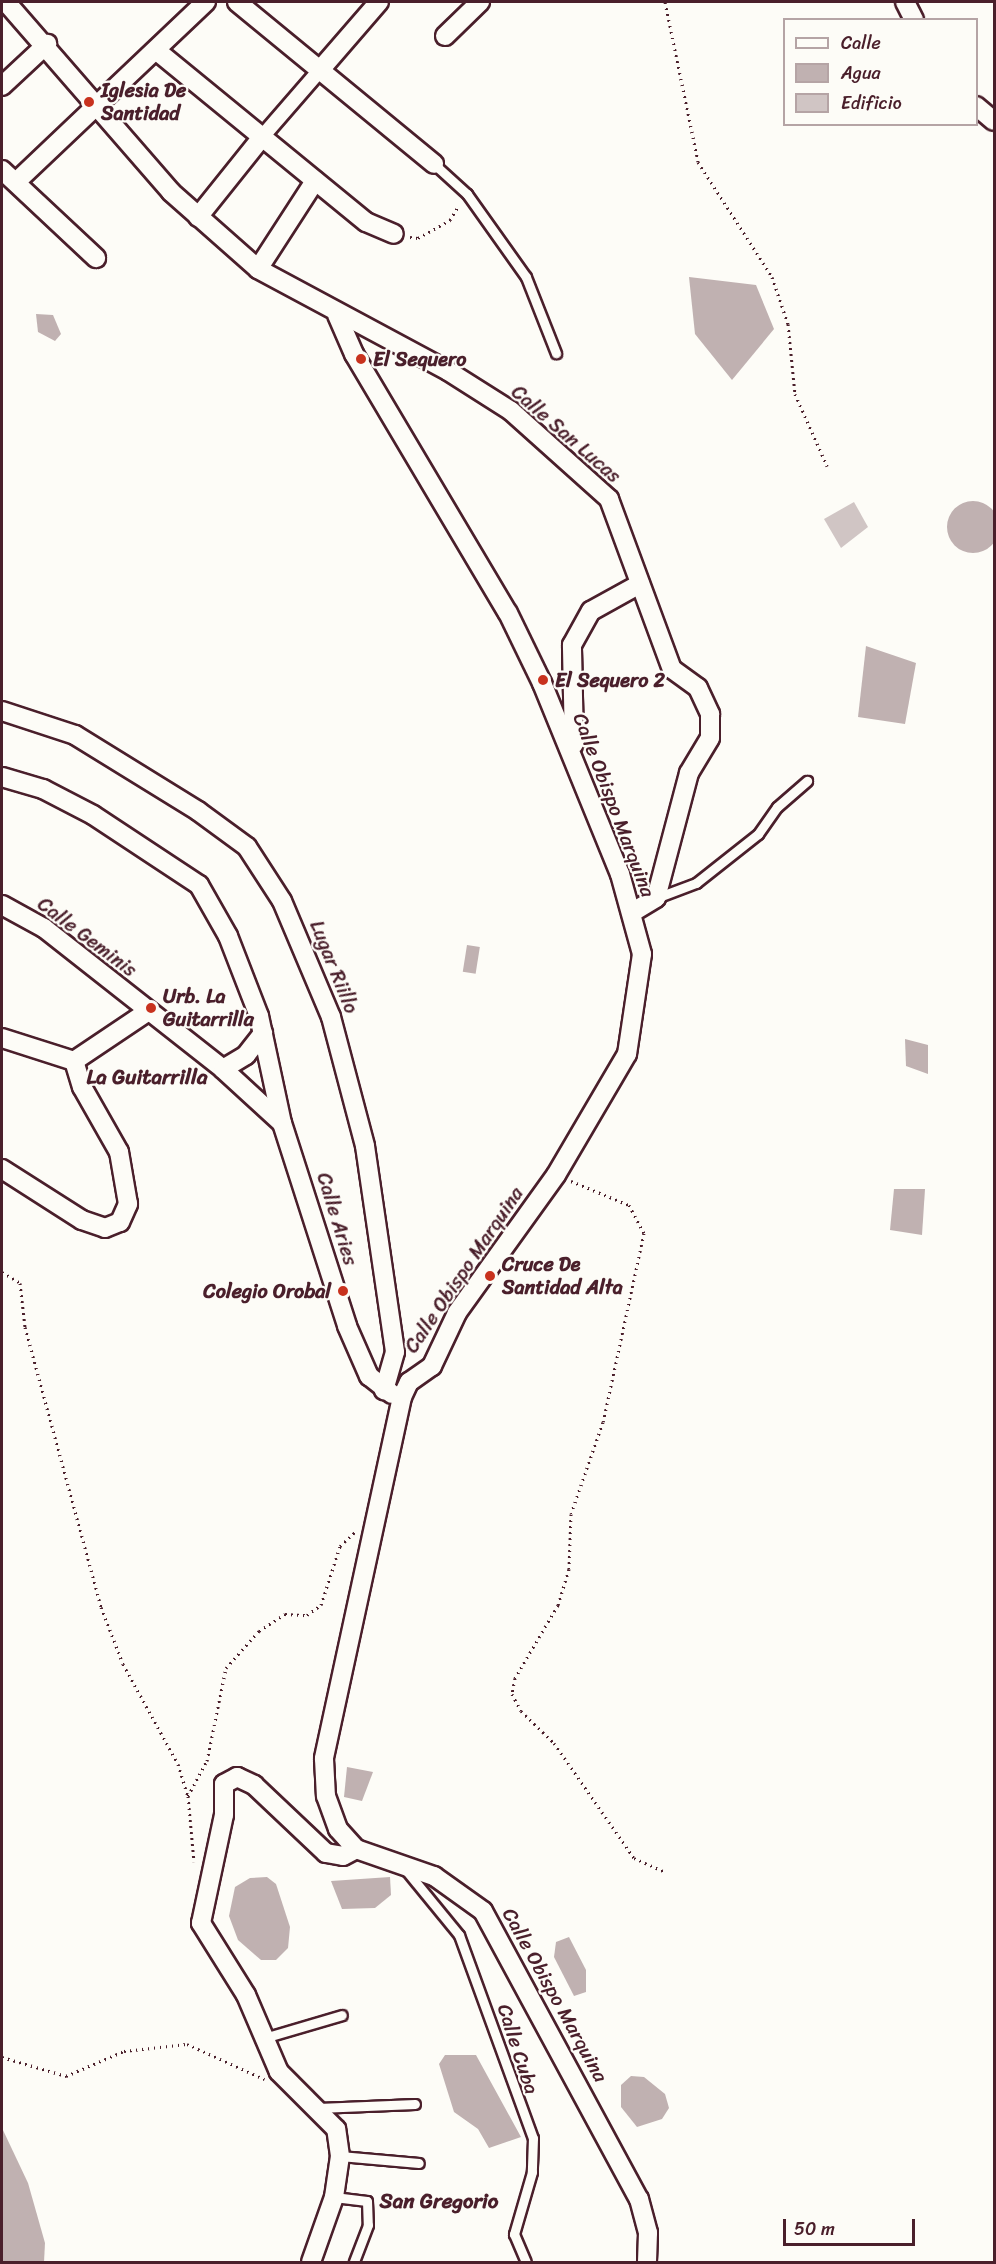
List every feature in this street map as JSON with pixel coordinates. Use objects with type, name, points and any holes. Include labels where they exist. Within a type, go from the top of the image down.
[{"type":"street","name":"Calle San Lucas","points":[[6,2],[47,44],[198,217],[258,269],[337,315],[448,371],[511,411],[609,499],[672,669],[698,688],[710,714],[710,738],[689,773],[656,898]]},
{"type":"street","points":[[16,182],[157,51],[206,2]]},
{"type":"street","points":[[237,2],[434,164]]},
{"type":"street","points":[[198,217],[262,137],[379,2]]},
{"type":"street","points":[[445,36],[480,2]]},
{"type":"street","points":[[904,2],[913,18]]},
{"type":"street","points":[[2,86],[47,44]]},
{"type":"street","points":[[157,51],[366,222],[394,234]]},
{"type":"street","points":[[978,108],[994,121]]},
{"type":"street","points":[[2,170],[96,258]]},
{"type":"street","points":[[258,269],[315,181]]},
{"type":"street","name":"Calle Obispo Marquina","points":[[337,315],[354,354],[508,613],[574,755],[631,913],[642,954],[627,1054],[556,1175],[458,1313],[432,1366],[409,1382],[402,1397],[324,1759],[330,1807],[338,1829],[356,1849],[400,1863],[461,1891],[483,1911],[639,2199],[648,2233],[647,2262]]},
{"type":"street","points":[[574,755],[572,645],[591,611],[640,584]]},
{"type":"street","name":"Lugar Riillo","points":[[2,711],[75,735],[198,811],[247,847],[282,901],[332,1017],[365,1146],[395,1352],[384,1390]]},
{"type":"street","name":"Calle Aries","points":[[2,777],[43,789],[93,815],[199,885],[228,936],[263,1033],[282,1123],[347,1326],[369,1376],[384,1390],[402,1397]]},
{"type":"street","points":[[631,913],[656,898]]},
{"type":"street","name":"Calle Geminis","points":[[2,905],[44,928],[147,1012],[223,1069],[282,1123]]},
{"type":"street","points":[[74,1061],[147,1012]]},
{"type":"street","points":[[223,1069],[246,1055],[263,1033]]},
{"type":"street","points":[[2,1038],[74,1061]]},
{"type":"street","points":[[2,1169],[82,1220],[105,1228],[120,1222],[128,1204],[119,1152],[82,1087],[74,1061]]},
{"type":"street","points":[[311,2262],[334,2197],[340,2156],[336,2130],[318,2108],[279,2072],[262,2039],[246,1995],[201,1923],[224,1815],[224,1784],[237,1777],[254,1785],[326,1853],[343,1856],[356,1849]]},
{"type":"lane","points":[[434,164],[467,194],[526,277],[556,353]]},
{"type":"lane","points":[[656,898],[696,883],[758,834],[777,807],[807,781]]},
{"type":"lane","name":"Calle Cuba","points":[[400,1863],[459,1935],[533,2138],[532,2172],[514,2234],[526,2262]]},
{"type":"lane","points":[[262,2039],[342,2015]]},
{"type":"lane","points":[[318,2108],[415,2104]]},
{"type":"lane","points":[[340,2156],[419,2163]]},
{"type":"lane","points":[[334,2197],[367,2201],[368,2224],[354,2262]]},
{"type":"path","points":[[665,2],[698,162],[772,277],[788,324],[795,394],[827,466]]},
{"type":"path","points":[[394,234],[418,238],[450,220],[467,194]]},
{"type":"path","points":[[556,1175],[629,1205],[644,1233],[603,1422],[571,1514],[569,1569],[558,1605],[515,1678],[512,1694],[520,1711],[554,1743],[634,1858],[665,1872]]},
{"type":"path","points":[[2,1272],[20,1283],[28,1338],[101,1606],[123,1664],[178,1764],[188,1796],[195,1867]]},
{"type":"path","points":[[188,1796],[207,1761],[225,1668],[268,1625],[285,1614],[307,1615],[321,1605],[340,1546],[353,1531],[375,1530]]},
{"type":"path","points":[[2,2057],[66,2076],[124,2051],[187,2044],[257,2078],[268,2080],[279,2072]]},
{"type":"water","points":[[689,277],[756,285],[774,329],[732,380],[695,334]]},
{"type":"water","points":[[36,314],[53,315],[61,334],[55,341],[38,332]]},
{"type":"water","points":[[973,501],[983,503],[995,513],[997,537],[987,549],[973,553],[963,551],[951,541],[947,527],[949,517],[959,505]]},
{"type":"water","points":[[866,646],[916,663],[905,724],[858,717]]},
{"type":"water","points":[[467,945],[480,947],[476,974],[463,972]]},
{"type":"water","points":[[905,1039],[928,1045],[928,1074],[906,1066]]},
{"type":"water","points":[[894,1189],[925,1189],[922,1235],[890,1230]]},
{"type":"water","points":[[347,1767],[373,1772],[362,1801],[344,1797]]},
{"type":"water","points":[[267,1877],[276,1884],[290,1927],[288,1948],[276,1960],[261,1960],[238,1940],[229,1916],[235,1887],[250,1878]]},
{"type":"water","points":[[390,1877],[391,1895],[375,1908],[342,1909],[331,1881]]},
{"type":"water","points":[[569,1937],[586,1970],[586,1992],[574,1996],[554,1957],[556,1942]]},
{"type":"water","points":[[445,2055],[476,2055],[521,2137],[489,2148],[478,2129],[454,2112],[439,2064]]},
{"type":"water","points":[[631,2076],[644,2077],[665,2094],[669,2108],[662,2119],[637,2127],[621,2107],[621,2085]]},
{"type":"water","points":[[2,2128],[28,2183],[45,2243],[44,2262],[2,2262]]},
{"type":"building","points":[[854,502],[868,527],[841,548],[824,519]]},
{"type":"place","name":"Iglesia De Santidad","points":[[89,102]]},
{"type":"place","name":"El Sequero","points":[[361,359]]},
{"type":"place","name":"El Sequero 2","points":[[543,680]]},
{"type":"place","name":"Urb. La Guitarrilla","points":[[151,1008]]},
{"type":"place","name":"Cruce De Santidad Alta","points":[[490,1276]]},
{"type":"place","name":"Colegio Orobal","points":[[343,1291]]},
{"type":"district","name":"La Guitarrilla","points":[[147,1077]]},
{"type":"district","name":"San Gregorio","points":[[439,2201]]}]
